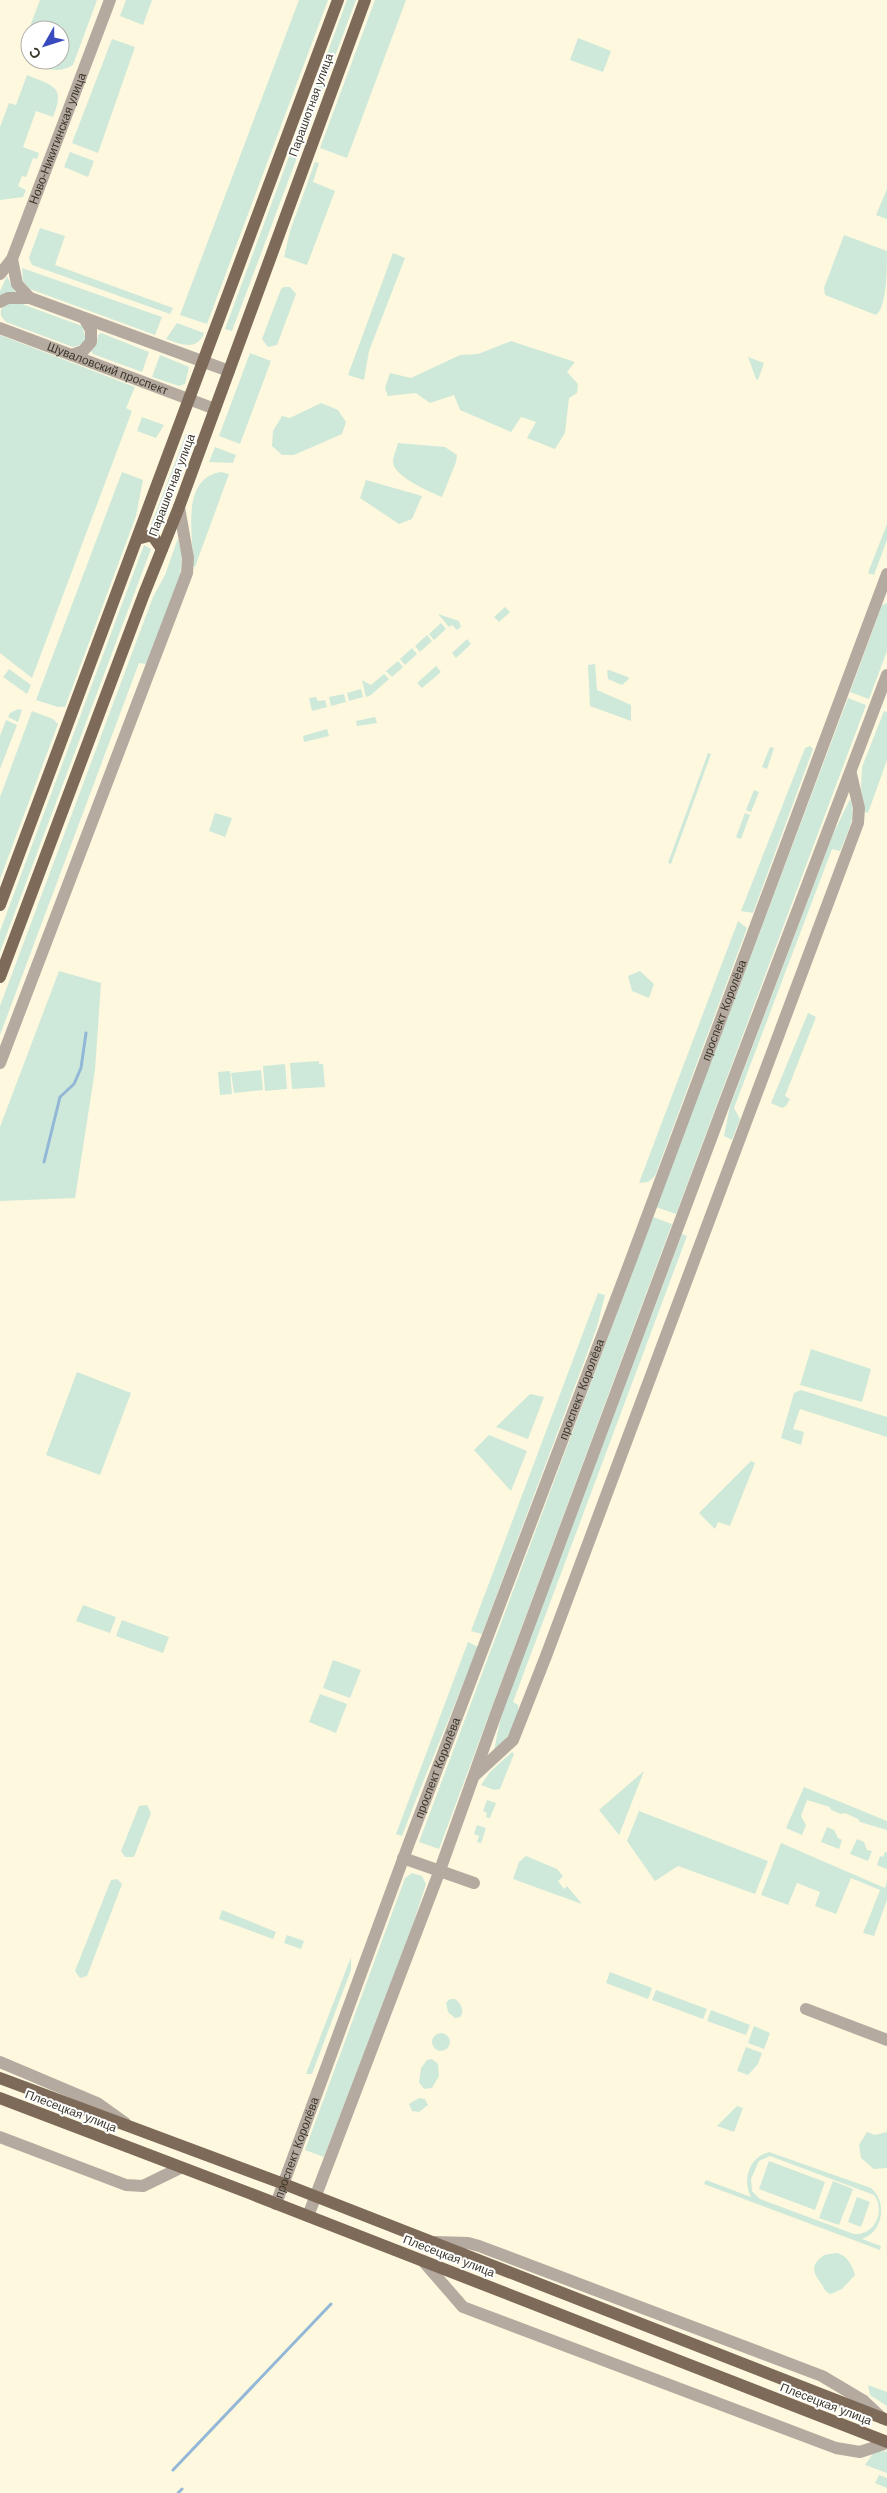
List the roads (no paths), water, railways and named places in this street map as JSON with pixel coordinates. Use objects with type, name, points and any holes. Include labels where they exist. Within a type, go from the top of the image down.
[{"type":"main road","name":"Парашютная улица","points":[[0,905],[338,0]]},
{"type":"main road","name":"Парашютная улица","points":[[0,978],[179,507],[365,0]]},
{"type":"main road","points":[[137,539],[152,535],[162,549]]},
{"type":"main road","name":"Плесецкая улица","points":[[0,2078],[284,2184],[885,2419]]},
{"type":"main road","name":"Плесецкая улица","points":[[0,2098],[308,2216],[887,2443]]},
{"type":"street","name":"Ново-Никитинская улица","points":[[0,274],[12,259],[110,0]]},
{"type":"street","points":[[12,259],[17,284],[30,298]]},
{"type":"street","points":[[0,302],[8,298],[30,298],[229,371]]},
{"type":"street","points":[[72,355],[83,351],[91,342],[91,330],[84,318]]},
{"type":"street","name":"Шуваловский проспект","points":[[0,328],[215,409]]},
{"type":"street","points":[[0,1063],[187,574],[188,558],[179,507]]},
{"type":"street","name":"проспект Королёва","points":[[276,2204],[403,1858],[884,593],[887,574]]},
{"type":"street","points":[[308,2216],[440,1870],[497,1711],[724,1104],[851,774],[887,675]]},
{"type":"street","points":[[475,1775],[513,1740],[553,1638],[858,823],[859,808],[851,774]]},
{"type":"street","points":[[403,1858],[474,1883]]},
{"type":"street","points":[[806,2009],[887,2040]]},
{"type":"street","points":[[0,2062],[97,2103],[134,2129]]},
{"type":"street","points":[[0,2137],[126,2184],[143,2186],[180,2168]]},
{"type":"street","points":[[423,2261],[463,2307],[836,2448],[860,2452],[887,2443]]},
{"type":"waterway","points":[[44,1162],[60,1097],[74,1084],[81,1068],[86,1033]]},
{"type":"waterway","points":[[173,2470],[331,2304]]},
{"type":"waterway","points":[[178,2493],[182,2489]]}]
